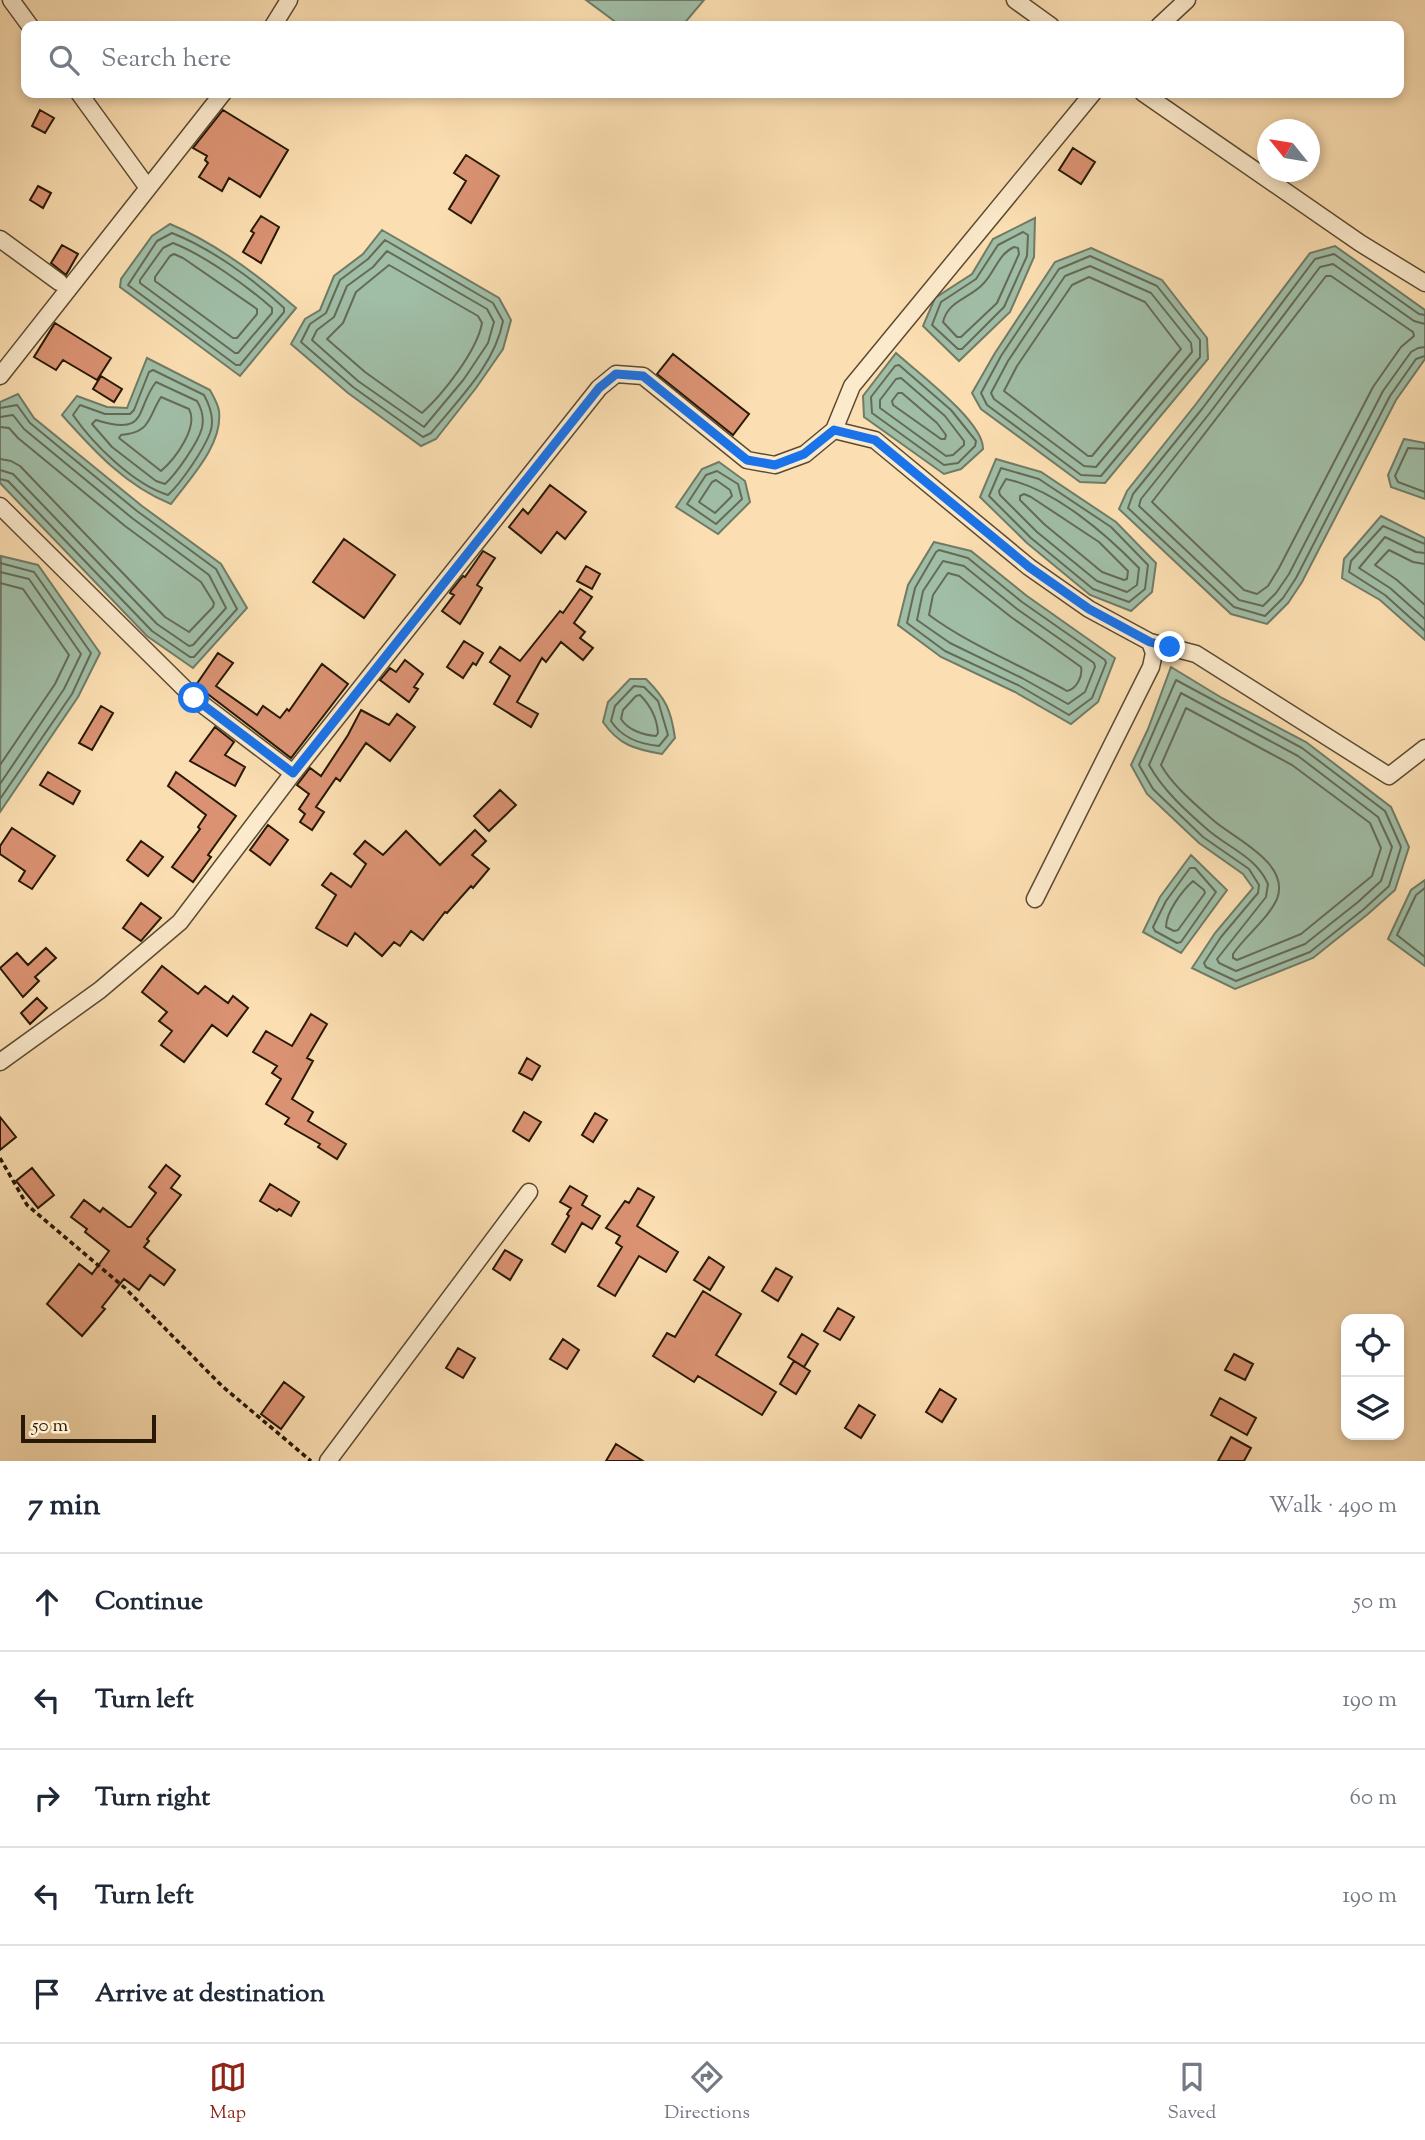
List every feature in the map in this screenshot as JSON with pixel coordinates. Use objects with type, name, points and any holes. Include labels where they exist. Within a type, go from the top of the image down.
[{"type":"street","points":[[11,0],[26,21]]},
{"type":"street","points":[[276,21],[289,0]]},
{"type":"street","points":[[1015,0],[1044,21]]},
{"type":"street","points":[[1164,21],[1187,0]]},
{"type":"street","points":[[83,98],[148,188]]},
{"type":"street","points":[[0,376],[219,98]]},
{"type":"street","points":[[0,1062],[100,990],[180,922],[293,773],[599,388],[616,374],[643,376],[747,460],[775,465],[804,454],[834,430],[852,386],[1089,98]]},
{"type":"street","points":[[1150,98],[1360,243],[1425,283]]},
{"type":"street","points":[[0,239],[59,282]]},
{"type":"street","points":[[834,430],[875,440],[1029,567],[1089,609],[1150,642],[1196,654],[1389,776],[1425,748]]},
{"type":"street","points":[[0,506],[194,698],[293,773]]},
{"type":"street","points":[[1035,899],[1151,667],[1154,653],[1150,642]]},
{"type":"street","points":[[328,1461],[529,1192]]},
{"type":"path","points":[[0,1158],[27,1205],[125,1287],[222,1385],[310,1461]]},
{"type":"water","points":[[586,0],[704,0],[686,21],[614,21]]},
{"type":"water","points":[[1035,218],[1034,257],[1010,312],[959,361],[923,326],[935,298],[972,274],[993,239]]},
{"type":"water","points":[[170,224],[204,240],[236,261],[296,308],[240,376],[120,287],[121,279],[152,236]]},
{"type":"water","points":[[382,230],[499,298],[511,320],[503,349],[476,388],[436,439],[421,446],[348,393],[291,344],[305,319],[320,310],[334,276],[363,254]]},
{"type":"water","points":[[1335,246],[1425,310],[1425,359],[1396,400],[1302,582],[1288,603],[1267,624],[1231,614],[1119,509],[1127,491],[1310,253]]},
{"type":"water","points":[[1091,248],[1162,280],[1207,338],[1208,359],[1105,483],[1080,482],[981,409],[972,393],[1055,262]]},
{"type":"water","points":[[896,353],[973,425],[983,449],[961,469],[944,474],[864,417],[863,396]]},
{"type":"water","points":[[147,358],[210,390],[219,411],[219,424],[211,449],[171,504],[139,488],[125,477],[62,415],[77,396],[107,407],[127,408]]},
{"type":"water","points":[[18,394],[34,418],[142,506],[221,564],[247,608],[193,668],[147,636],[0,483],[0,402]]},
{"type":"water","points":[[1404,439],[1425,443],[1425,499],[1391,487],[1388,475]]},
{"type":"water","points":[[996,459],[1041,472],[1116,522],[1156,563],[1152,592],[1131,611],[1090,595],[1027,543],[980,497]]},
{"type":"water","points":[[719,462],[745,481],[750,502],[718,534],[676,507],[702,469]]},
{"type":"water","points":[[1381,516],[1425,538],[1425,640],[1380,600],[1342,578],[1344,559]]},
{"type":"water","points":[[934,542],[971,551],[1027,596],[1115,658],[1098,702],[1071,724],[1015,692],[941,657],[898,625],[908,585]]},
{"type":"water","points":[[1,556],[38,565],[100,653],[78,697],[0,812]]},
{"type":"water","points":[[1171,667],[1222,698],[1306,742],[1391,807],[1409,847],[1395,890],[1368,914],[1313,958],[1235,989],[1192,968],[1215,933],[1253,888],[1243,874],[1199,843],[1147,794],[1131,765],[1148,729]]},
{"type":"water","points":[[630,679],[646,679],[658,693],[672,720],[675,738],[662,754],[628,745],[615,736],[603,722],[608,702]]},
{"type":"water","points":[[1191,855],[1227,890],[1181,953],[1143,932],[1160,897]]},
{"type":"water","points":[[1425,880],[1425,966],[1388,939],[1411,890]]},
{"type":"building","points":[[40,110],[54,118],[45,133],[32,126]]},
{"type":"building","points":[[223,110],[288,150],[260,197],[229,178],[222,191],[199,177],[208,163],[205,160],[207,156],[193,148]]},
{"type":"building","points":[[1073,148],[1095,162],[1081,184],[1059,170]]},
{"type":"building","points":[[466,155],[499,176],[471,223],[449,209],[466,181],[454,173]]},
{"type":"building","points":[[38,186],[51,193],[43,208],[30,200]]},
{"type":"building","points":[[261,216],[279,227],[261,263],[243,252],[254,233],[251,231]]},
{"type":"building","points":[[62,245],[78,254],[66,275],[51,263]]},
{"type":"building","points":[[55,323],[111,358],[97,380],[63,360],[56,370],[34,357]]},
{"type":"building","points":[[673,354],[749,414],[733,435],[657,374]]},
{"type":"building","points":[[101,376],[122,389],[114,402],[93,389]]},
{"type":"building","points":[[550,485],[586,512],[565,539],[557,532],[541,553],[509,527],[523,509],[528,514]]},
{"type":"building","points":[[344,539],[395,575],[364,618],[313,582]]},
{"type":"building","points":[[483,551],[495,558],[477,585],[482,588],[460,624],[442,611],[454,595],[451,591],[463,576],[465,577]]},
{"type":"building","points":[[586,566],[600,574],[592,589],[577,581]]},
{"type":"building","points":[[580,589],[592,597],[574,623],[585,632],[580,638],[593,648],[583,660],[561,642],[546,662],[542,658],[517,702],[538,714],[531,727],[494,704],[510,676],[490,662],[500,647],[520,661],[560,611],[563,613]]},
{"type":"building","points":[[464,641],[483,653],[463,678],[447,667]]},
{"type":"building","points":[[218,653],[233,663],[216,686],[257,715],[263,706],[280,718],[287,709],[289,711],[322,664],[348,684],[291,758],[196,685]]},
{"type":"building","points":[[405,660],[423,674],[414,687],[418,689],[409,702],[380,680],[390,668],[396,672]]},
{"type":"building","points":[[101,706],[113,713],[92,750],[79,743]]},
{"type":"building","points":[[361,710],[389,725],[397,714],[415,727],[390,761],[366,743],[340,781],[336,778],[316,807],[324,812],[312,830],[300,822],[305,814],[299,809],[309,794],[297,785],[310,768],[321,776]]},
{"type":"building","points":[[215,727],[234,742],[225,755],[245,767],[235,786],[190,761]]},
{"type":"building","points":[[48,772],[80,791],[73,804],[40,785]]},
{"type":"building","points":[[176,772],[236,816],[208,855],[211,857],[193,882],[172,867],[200,829],[198,827],[206,815],[168,786]]},
{"type":"building","points":[[500,790],[516,805],[489,831],[474,816]]},
{"type":"building","points":[[268,825],[288,840],[270,865],[250,850]]},
{"type":"building","points":[[12,828],[55,856],[32,889],[19,881],[25,871],[0,854],[0,846]]},
{"type":"building","points":[[475,830],[486,841],[472,855],[489,869],[473,888],[471,886],[447,913],[445,912],[423,940],[411,931],[400,946],[394,942],[382,956],[355,933],[347,946],[316,928],[336,895],[322,885],[331,873],[351,887],[366,864],[354,854],[365,841],[383,855],[406,831],[440,865]]},
{"type":"building","points":[[141,841],[163,857],[148,876],[127,860]]},
{"type":"building","points":[[141,903],[161,918],[141,941],[123,928]]},
{"type":"building","points":[[46,948],[56,958],[35,977],[39,981],[23,997],[0,968],[17,953],[28,965]]},
{"type":"building","points":[[162,966],[198,994],[205,986],[228,1003],[233,996],[248,1008],[227,1036],[212,1025],[184,1062],[161,1045],[172,1031],[159,1021],[167,1012],[142,992]]},
{"type":"building","points":[[37,998],[47,1008],[30,1024],[21,1013]]},
{"type":"building","points":[[311,1014],[327,1024],[307,1058],[313,1061],[292,1099],[313,1112],[308,1121],[346,1144],[337,1159],[318,1147],[320,1144],[285,1124],[289,1118],[266,1104],[281,1079],[272,1073],[277,1066],[253,1052],[266,1031],[292,1046]]},
{"type":"building","points":[[527,1058],[540,1066],[532,1080],[519,1073]]},
{"type":"building","points":[[524,1112],[541,1122],[529,1141],[513,1131]]},
{"type":"building","points":[[595,1113],[607,1120],[593,1142],[582,1135]]},
{"type":"building","points":[[0,1117],[16,1137],[0,1150]]},
{"type":"building","points":[[166,1165],[180,1176],[171,1188],[181,1195],[147,1239],[149,1241],[144,1247],[175,1270],[164,1285],[150,1275],[139,1290],[124,1279],[102,1307],[105,1309],[82,1336],[47,1304],[79,1264],[92,1274],[109,1251],[71,1217],[84,1200],[100,1212],[103,1208],[131,1227],[156,1193],[149,1187]]},
{"type":"building","points":[[32,1168],[54,1195],[38,1208],[16,1181]]},
{"type":"building","points":[[270,1184],[299,1202],[291,1216],[260,1201]]},
{"type":"building","points":[[570,1186],[587,1196],[582,1205],[600,1216],[592,1229],[582,1223],[565,1252],[552,1244],[569,1216],[567,1214],[571,1208],[560,1202]]},
{"type":"building","points":[[638,1188],[654,1197],[637,1226],[678,1252],[666,1272],[639,1256],[615,1296],[598,1286],[622,1247],[616,1243],[620,1236],[606,1228],[625,1201],[629,1203]]},
{"type":"building","points":[[505,1250],[522,1260],[510,1280],[493,1269]]},
{"type":"building","points":[[709,1257],[724,1267],[710,1290],[694,1280]]},
{"type":"building","points":[[776,1268],[792,1277],[778,1301],[762,1291]]},
{"type":"building","points":[[703,1291],[741,1314],[716,1355],[776,1392],[762,1415],[698,1376],[694,1382],[653,1356],[667,1333],[675,1337]]},
{"type":"building","points":[[838,1308],[854,1317],[840,1340],[824,1331]]},
{"type":"building","points":[[802,1334],[818,1344],[804,1367],[788,1357]]},
{"type":"building","points":[[563,1339],[579,1350],[567,1369],[550,1359]]},
{"type":"building","points":[[458,1348],[475,1358],[463,1378],[446,1368]]},
{"type":"building","points":[[1234,1354],[1253,1364],[1245,1380],[1225,1370]]},
{"type":"building","points":[[794,1361],[810,1371],[796,1394],[780,1384]]},
{"type":"building","points":[[284,1382],[304,1397],[281,1429],[261,1414]]},
{"type":"building","points":[[940,1389],[956,1399],[942,1422],[926,1412]]},
{"type":"building","points":[[1220,1398],[1256,1418],[1247,1435],[1211,1415]]},
{"type":"building","points":[[859,1405],[875,1415],[861,1438],[845,1428]]},
{"type":"building","points":[[1231,1437],[1251,1448],[1244,1461],[1218,1461]]},
{"type":"building","points":[[616,1444],[643,1461],[606,1461]]},
{"type":"route","points":[[194,698],[293,773],[599,388],[616,374],[643,376],[747,460],[775,465],[804,454],[834,430],[875,440],[1029,567],[1089,609],[1150,642],[1170,647]]}]
